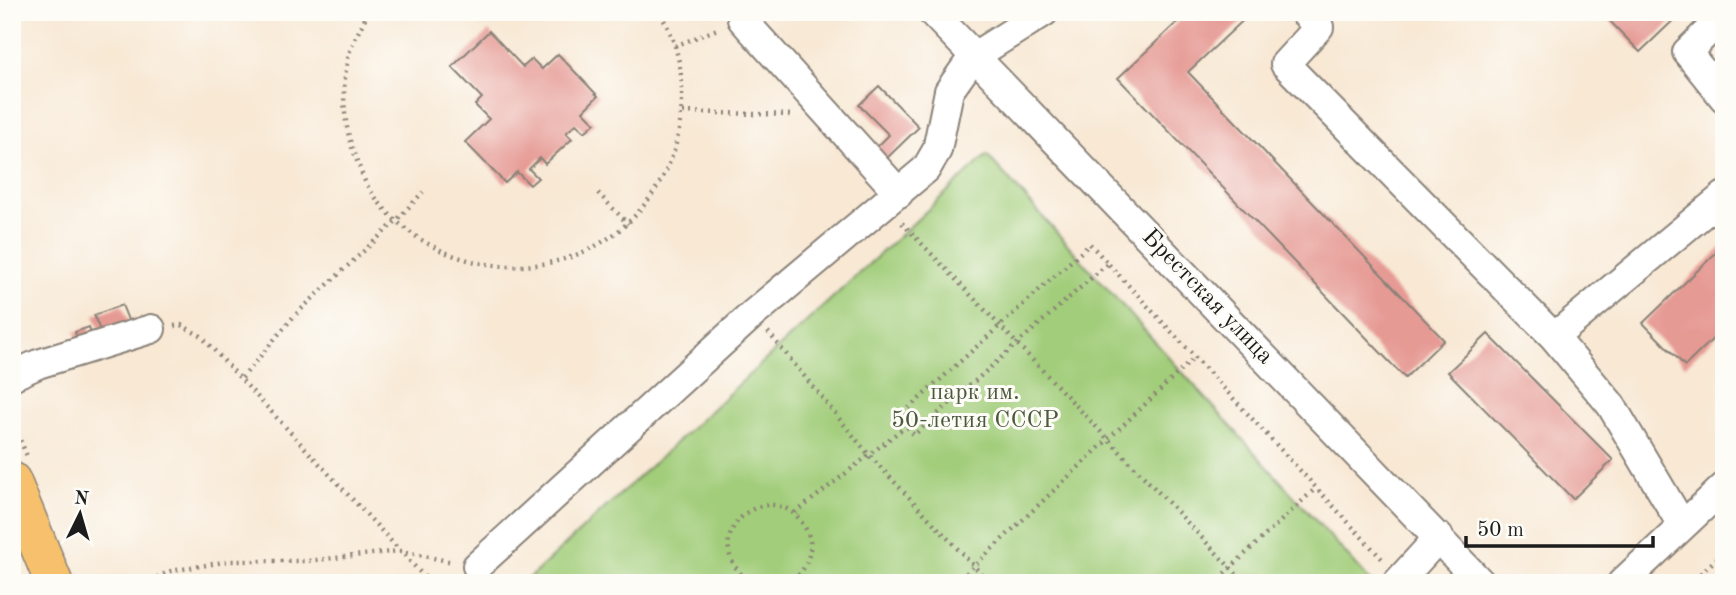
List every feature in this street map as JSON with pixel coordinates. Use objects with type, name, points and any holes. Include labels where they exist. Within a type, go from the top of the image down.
[{"type":"main road","points":[[12,481],[54,583]]},
{"type":"street","name":"Брестская улица","points":[[932,12],[1481,583]]},
{"type":"street","points":[[477,566],[753,314],[926,169],[937,150],[949,91],[973,57],[1044,12]]},
{"type":"street","points":[[1724,16],[1687,51],[1724,98]]},
{"type":"street","points":[[1319,17],[1285,64],[1554,337],[1611,405],[1682,525]]},
{"type":"street","points":[[742,19],[826,112],[892,199]]},
{"type":"street","points":[[1554,337],[1724,196]]},
{"type":"street","points":[[12,376],[151,329]]},
{"type":"street","points":[[1622,583],[1724,487]]},
{"type":"street","points":[[1399,581],[1439,537]]},
{"type":"path","points":[[368,12],[350,52],[344,97],[349,143],[367,185],[396,221],[430,246],[469,262],[511,268],[553,264],[593,248],[628,224],[656,192],[674,154],[683,112],[682,79],[675,46],[659,12]]},
{"type":"path","points":[[611,18],[617,12]]},
{"type":"path","points":[[675,46],[742,19]]},
{"type":"path","points":[[683,112],[803,116],[826,112]]},
{"type":"path","points":[[242,378],[294,316],[396,221],[423,192]]},
{"type":"path","points":[[598,193],[628,224]]},
{"type":"path","points":[[892,199],[1000,326],[1245,583]]},
{"type":"path","points":[[1107,264],[914,435],[899,417],[1090,244],[1399,581]]},
{"type":"path","points":[[753,314],[869,455],[990,583]]},
{"type":"path","points":[[201,336],[430,583]]},
{"type":"path","points":[[956,583],[1194,358]]},
{"type":"path","points":[[794,513],[906,426]]},
{"type":"path","points":[[1214,583],[1316,488]]},
{"type":"path","points":[[752,583],[739,574],[730,559],[728,541],[734,525],[745,512],[762,506],[779,506],[794,513],[807,529],[811,547],[806,566],[791,582]]},
{"type":"path","points":[[144,583],[171,571],[230,561],[307,561],[400,551],[477,566]]},
{"type":"path","points":[[1690,583],[1724,552]]},
{"type":"path","points":[[729,583],[739,574]]},
{"type":"green space","name":"парк им. 50-летия СССР","points":[[987,155],[1372,583],[524,583]]},
{"type":"building","points":[[1188,12],[1252,12],[1188,72],[1444,340],[1405,378],[1118,78]]},
{"type":"building","points":[[1601,12],[1682,12],[1640,52]]},
{"type":"building","points":[[489,31],[523,67],[532,59],[542,69],[558,54],[598,96],[583,111],[595,123],[585,132],[576,124],[566,133],[572,139],[545,164],[540,158],[529,169],[538,178],[530,185],[517,172],[505,183],[465,142],[489,119],[475,105],[482,98],[452,67]]},
{"type":"building","points":[[879,86],[919,127],[885,160],[875,149],[889,135],[859,105]]},
{"type":"building","points":[[1724,245],[1724,328],[1685,366],[1643,323]]},
{"type":"building","points":[[122,305],[130,325],[102,336],[94,315]]},
{"type":"building","points":[[89,327],[92,337],[78,342],[75,332]]},
{"type":"building","points":[[1488,334],[1613,460],[1573,499],[1448,372]]}]
